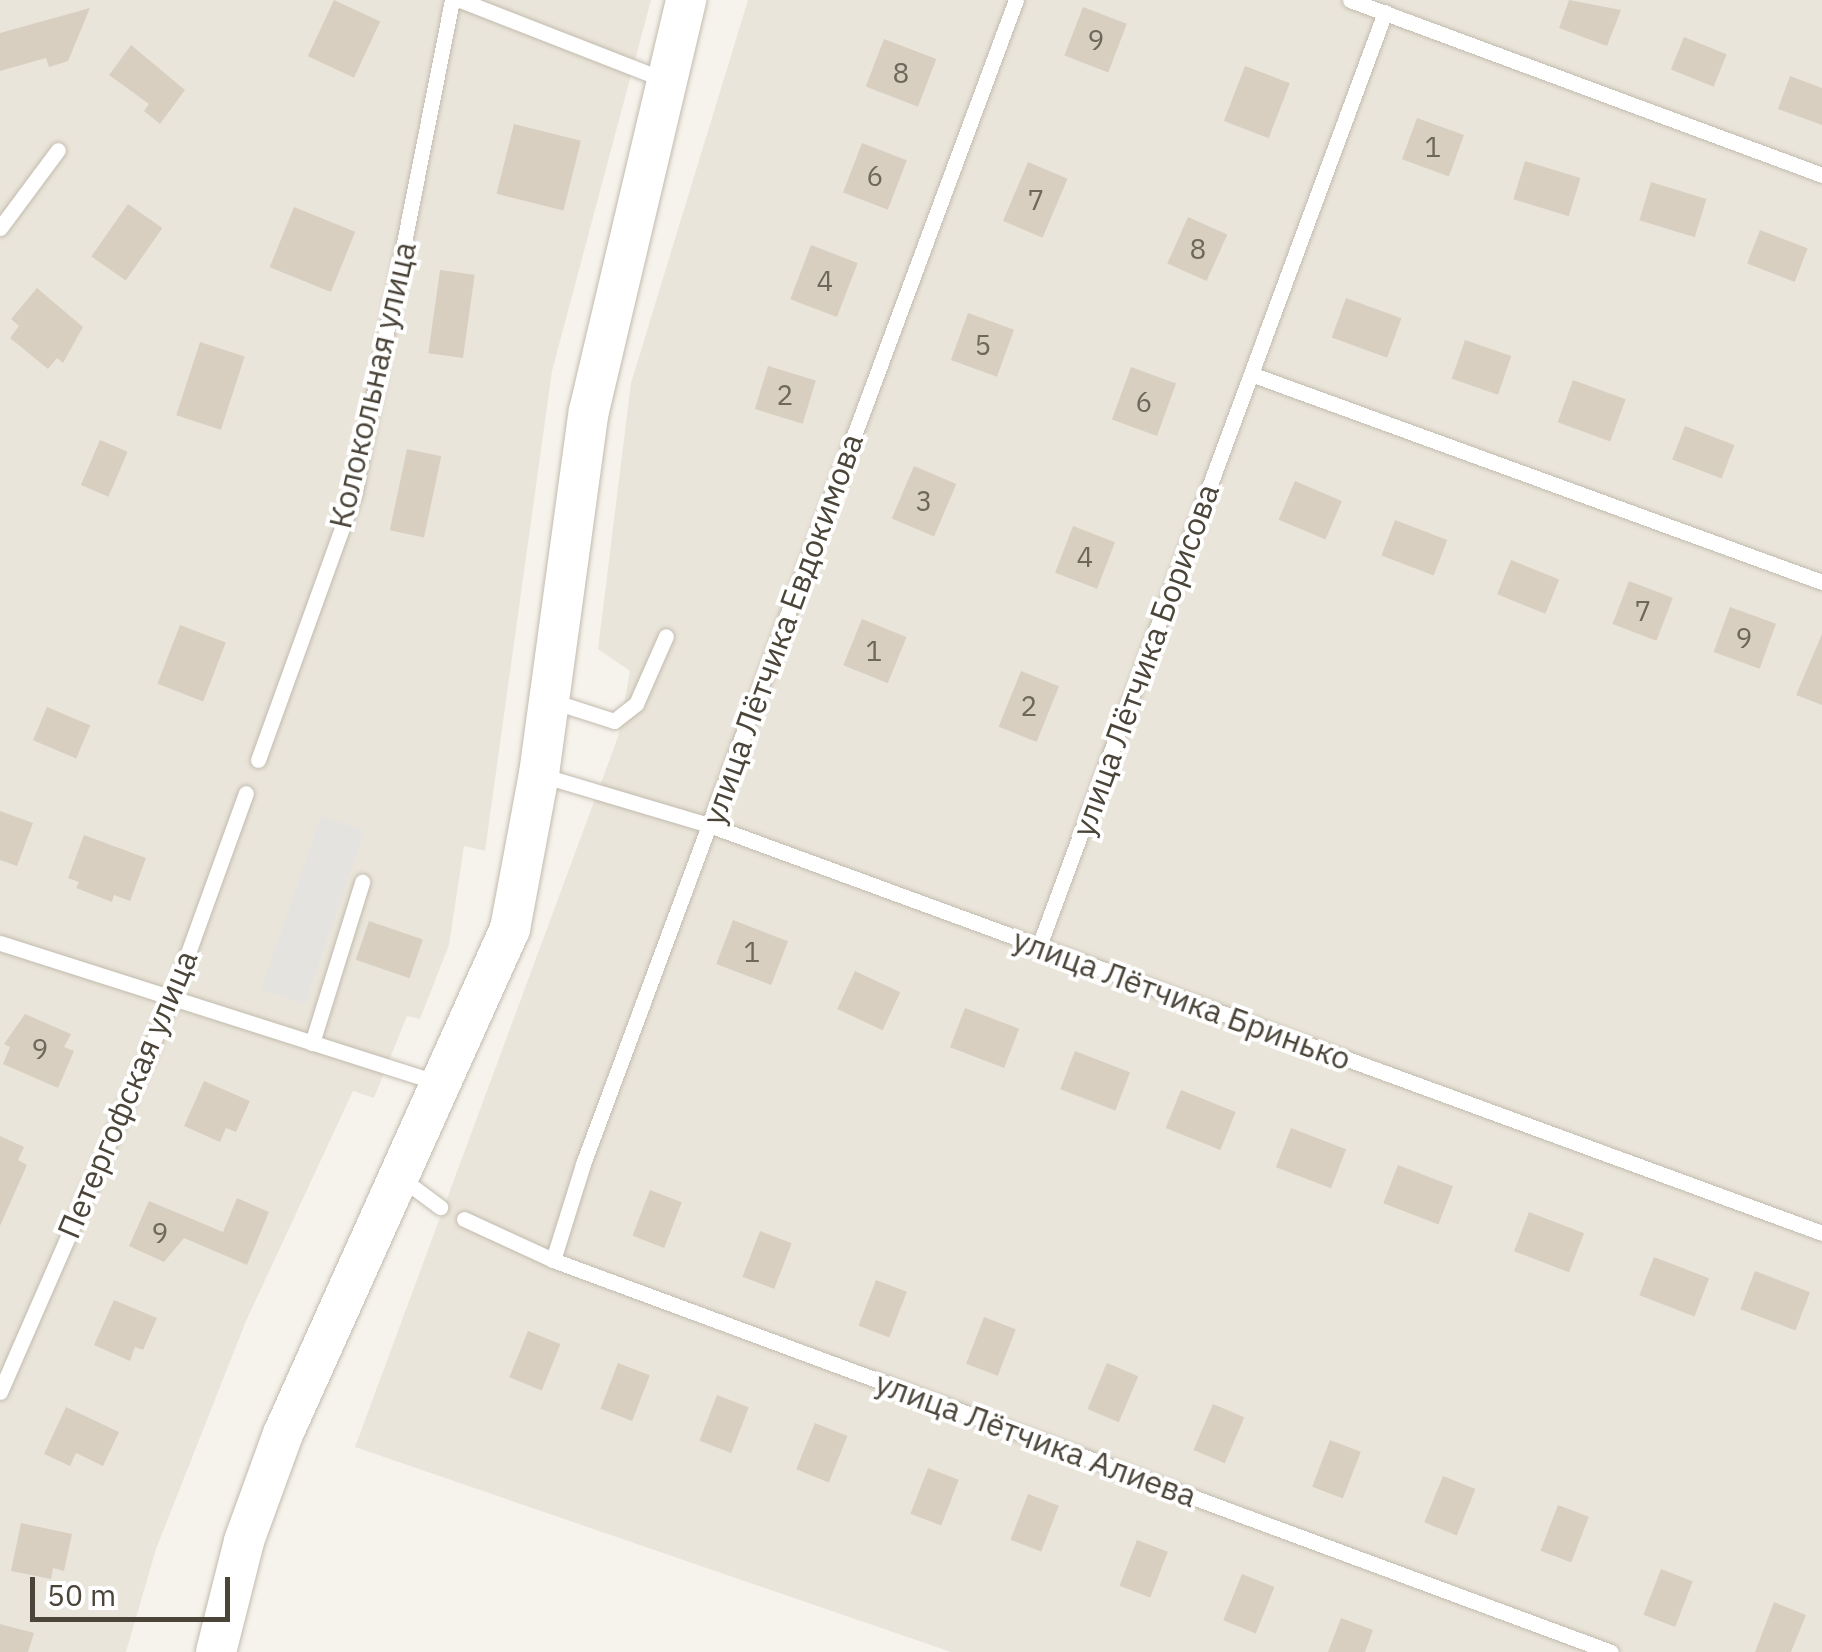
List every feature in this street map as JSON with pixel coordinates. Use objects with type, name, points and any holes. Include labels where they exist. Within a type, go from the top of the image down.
[{"type":"street","points":[[216,1652],[244,1541],[282,1434],[445,1084],[510,928],[539,774],[589,411],[686,0]]},
{"type":"lane","points":[[456,0],[665,80]]},
{"type":"lane","name":"Колокольная улица","points":[[258,760],[354,495],[456,0]]},
{"type":"lane","name":"улица Лётчика Евдокимова","points":[[553,1260],[709,826],[1016,0]]},
{"type":"lane","points":[[1350,0],[1822,175]]},
{"type":"lane","name":"улица Лётчика Борисова","points":[[1039,946],[1385,12]]},
{"type":"lane","points":[[0,228],[58,150]]},
{"type":"lane","points":[[1251,374],[1822,582]]},
{"type":"lane","points":[[549,700],[614,722],[636,704],[666,636]]},
{"type":"lane","name":"улица Лётчика Бринько","points":[[539,774],[709,826],[1822,1233]]},
{"type":"lane","name":"Петергофская улица","points":[[0,1392],[171,1000],[246,793]]},
{"type":"lane","points":[[312,1043],[362,882]]},
{"type":"lane","points":[[0,944],[445,1084]]},
{"type":"lane","points":[[402,1178],[440,1208]]},
{"type":"lane","name":"улица Лётчика Алиева","points":[[464,1218],[553,1260],[1610,1652]]},
{"type":"shaded area","points":[[0,0],[651,0],[552,371],[485,851],[464,846],[449,945],[420,1019],[407,1016],[374,1098],[353,1091],[246,1321],[156,1549],[126,1652],[0,1652]]},
{"type":"shaded area","points":[[748,0],[1822,0],[1822,1652],[951,1652],[355,1447],[618,737],[630,671],[598,649],[631,383]]},
{"type":"shaded area","points":[[321,816],[364,831],[305,1004],[261,989]]},
{"type":"building","points":[[334,0],[380,22],[354,78],[308,56]]},
{"type":"building","points":[[1569,0],[1621,10],[1607,46],[1559,28]]},
{"type":"building","points":[[1083,7],[1127,24],[1108,72],[1064,56]]},
{"type":"building","points":[[90,8],[68,61],[49,67],[46,58],[0,71],[0,33]]},
{"type":"building","points":[[1684,37],[1727,54],[1714,87],[1671,69]]},
{"type":"building","points":[[884,39],[936,59],[918,107],[866,87]]},
{"type":"building","points":[[131,45],[185,90],[160,124],[144,111],[149,104],[109,75]]},
{"type":"building","points":[[1245,66],[1290,83],[1269,138],[1224,121]]},
{"type":"building","points":[[1790,76],[1822,88],[1822,125],[1778,109]]},
{"type":"building","points":[[1417,118],[1464,135],[1449,176],[1402,159]]},
{"type":"building","points":[[514,124],[581,141],[564,211],[497,194]]},
{"type":"building","points":[[862,143],[907,160],[888,210],[843,192]]},
{"type":"building","points":[[1525,161],[1580,178],[1569,216],[1513,199]]},
{"type":"building","points":[[1028,162],[1068,179],[1043,238],[1003,221]]},
{"type":"building","points":[[1651,182],[1706,199],[1695,237],[1639,220]]},
{"type":"building","points":[[128,204],[162,228],[126,281],[91,256]]},
{"type":"building","points":[[294,207],[355,232],[331,292],[270,267]]},
{"type":"building","points":[[1188,217],[1227,234],[1207,281],[1167,264]]},
{"type":"building","points":[[1760,230],[1808,248],[1795,282],[1747,264]]},
{"type":"building","points":[[811,245],[858,263],[837,317],[790,299]]},
{"type":"building","points":[[440,270],[475,275],[463,358],[428,353]]},
{"type":"building","points":[[37,288],[83,327],[63,363],[57,358],[48,369],[10,338],[19,326],[11,319]]},
{"type":"building","points":[[1346,298],[1401,318],[1387,358],[1332,337]]},
{"type":"building","points":[[968,313],[1014,330],[997,377],[951,360]]},
{"type":"building","points":[[1465,340],[1511,356],[1498,395],[1452,379]]},
{"type":"building","points":[[200,342],[245,357],[221,430],[176,415]]},
{"type":"building","points":[[768,366],[816,381],[803,424],[755,409]]},
{"type":"building","points":[[1131,367],[1176,383],[1157,436],[1112,420]]},
{"type":"building","points":[[1573,380],[1626,399],[1610,441],[1558,422]]},
{"type":"building","points":[[1685,426],[1734,445],[1722,479],[1672,460]]},
{"type":"building","points":[[100,440],[128,452],[108,497],[81,485]]},
{"type":"building","points":[[407,449],[441,456],[424,537],[390,530]]},
{"type":"building","points":[[914,466],[956,484],[934,536],[892,518]]},
{"type":"building","points":[[1295,481],[1342,501],[1326,540],[1279,520]]},
{"type":"building","points":[[1395,520],[1447,540],[1434,576],[1381,555]]},
{"type":"building","points":[[1073,526],[1115,542],[1097,589],[1055,573]]},
{"type":"building","points":[[1511,560],[1559,579],[1545,614],[1497,594]]},
{"type":"building","points":[[1629,581],[1673,598],[1656,641],[1613,624]]},
{"type":"building","points":[[1730,607],[1776,624],[1760,669],[1714,652]]},
{"type":"building","points":[[862,619],[907,637],[888,683],[843,665]]},
{"type":"building","points":[[180,625],[226,643],[203,701],[157,684]]},
{"type":"building","points":[[1822,634],[1822,705],[1796,695]]},
{"type":"building","points":[[1021,671],[1059,686],[1037,742],[999,727]]},
{"type":"building","points":[[47,707],[90,725],[76,759],[33,740]]},
{"type":"building","points":[[0,811],[33,823],[17,866],[0,860]]},
{"type":"building","points":[[84,835],[146,858],[130,901],[114,895],[112,902],[76,888],[79,882],[68,878]]},
{"type":"building","points":[[733,920],[788,941],[771,985],[716,964]]},
{"type":"building","points":[[369,921],[423,940],[410,978],[356,960]]},
{"type":"building","points":[[855,971],[900,992],[883,1030],[837,1009]]},
{"type":"building","points":[[965,1008],[1019,1029],[1004,1068],[950,1047]]},
{"type":"building","points":[[25,1014],[71,1034],[64,1047],[74,1051],[58,1088],[3,1064],[10,1047],[4,1044]]},
{"type":"building","points":[[1075,1051],[1130,1072],[1115,1110],[1060,1089]]},
{"type":"building","points":[[204,1081],[250,1101],[236,1132],[226,1128],[220,1142],[184,1126]]},
{"type":"building","points":[[1181,1090],[1236,1112],[1220,1150],[1166,1128]]},
{"type":"building","points":[[1291,1128],[1346,1149],[1331,1188],[1276,1167]]},
{"type":"building","points":[[0,1136],[24,1147],[18,1160],[27,1165],[0,1226]]},
{"type":"building","points":[[1398,1165],[1453,1186],[1438,1224],[1383,1203]]},
{"type":"building","points":[[650,1190],[682,1202],[664,1248],[632,1236]]},
{"type":"building","points":[[237,1198],[269,1212],[247,1265],[184,1238],[164,1262],[129,1246],[149,1201],[223,1232]]},
{"type":"building","points":[[1529,1212],[1584,1233],[1569,1272],[1514,1251]]},
{"type":"building","points":[[760,1231],[792,1243],[774,1289],[742,1277]]},
{"type":"building","points":[[1654,1257],[1709,1278],[1694,1316],[1639,1295]]},
{"type":"building","points":[[1755,1271],[1810,1292],[1795,1330],[1740,1309]]},
{"type":"building","points":[[876,1280],[907,1292],[889,1338],[858,1326]]},
{"type":"building","points":[[114,1300],[157,1318],[143,1350],[135,1347],[130,1361],[94,1345]]},
{"type":"building","points":[[984,1317],[1016,1329],[998,1376],[966,1364]]},
{"type":"building","points":[[528,1331],[560,1344],[542,1390],[509,1377]]},
{"type":"building","points":[[618,1363],[650,1375],[632,1421],[600,1409]]},
{"type":"building","points":[[1107,1363],[1138,1376],[1119,1422],[1087,1409]]},
{"type":"building","points":[[717,1395],[749,1407],[731,1453],[699,1441]]},
{"type":"building","points":[[1213,1404],[1244,1417],[1225,1463],[1193,1450]]},
{"type":"building","points":[[66,1407],[119,1432],[103,1466],[76,1453],[70,1466],[44,1454]]},
{"type":"building","points":[[815,1423],[847,1436],[829,1482],[796,1469]]},
{"type":"building","points":[[1330,1440],[1361,1452],[1343,1499],[1312,1487]]},
{"type":"building","points":[[928,1468],[959,1480],[941,1526],[910,1514]]},
{"type":"building","points":[[1443,1476],[1475,1489],[1457,1535],[1424,1522]]},
{"type":"building","points":[[1028,1494],[1059,1506],[1041,1552],[1010,1540]]},
{"type":"building","points":[[1558,1505],[1589,1517],[1571,1563],[1540,1551]]},
{"type":"building","points":[[21,1523],[72,1534],[64,1571],[53,1568],[51,1579],[11,1571]]},
{"type":"building","points":[[1137,1540],[1168,1552],[1150,1598],[1119,1586]]},
{"type":"building","points":[[1661,1569],[1693,1581],[1675,1627],[1643,1615]]},
{"type":"building","points":[[1242,1574],[1274,1587],[1256,1633],[1223,1620]]},
{"type":"building","points":[[1774,1602],[1806,1615],[1791,1652],[1755,1652]]},
{"type":"building","points":[[1341,1618],[1373,1630],[1365,1652],[1328,1652]]},
{"type":"building","points":[[0,1624],[34,1633],[28,1652],[0,1652]]}]
